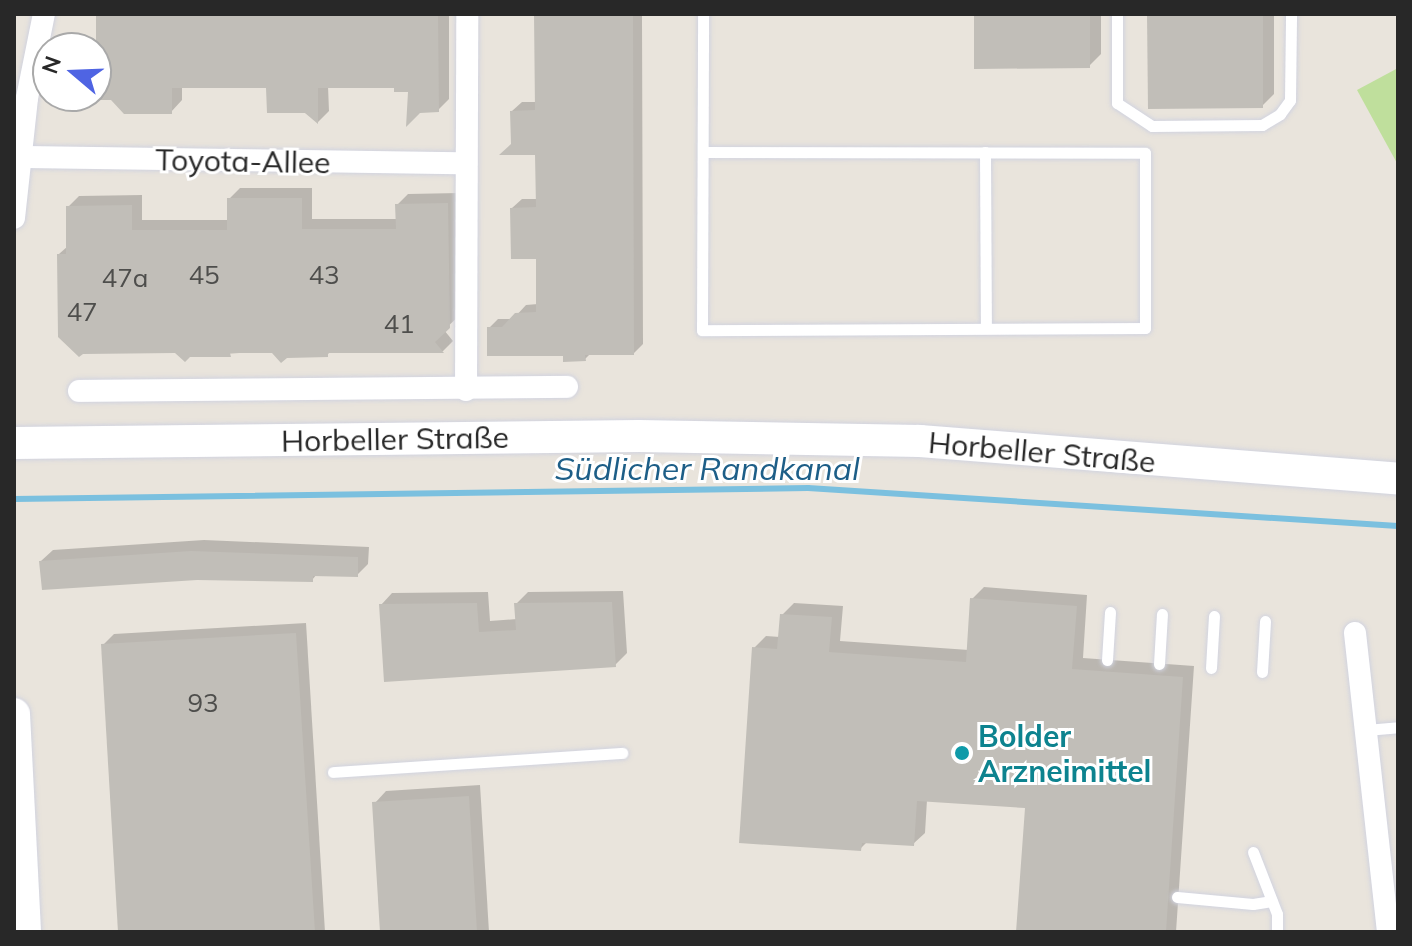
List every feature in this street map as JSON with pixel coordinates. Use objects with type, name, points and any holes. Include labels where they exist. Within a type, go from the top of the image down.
[{"type":"main road","name":"Horbeller Straße","points":[[14,443],[639,436],[920,441],[1398,479]]},
{"type":"main road","points":[[14,714],[25,932]]},
{"type":"street","points":[[14,218],[19,157],[44,14]]},
{"type":"street","points":[[466,390],[467,14]]},
{"type":"street","name":"Toyota-Allee","points":[[19,157],[466,163]]},
{"type":"street","points":[[79,391],[567,387]]},
{"type":"street","points":[[1355,633],[1388,932]]},
{"type":"lane","points":[[703,14],[702,330],[1145,328],[1145,153],[703,152]]},
{"type":"lane","points":[[1117,14],[1117,103],[1152,126],[1262,125],[1280,114],[1290,100],[1291,14]]},
{"type":"lane","points":[[985,152],[986,327]]},
{"type":"lane","points":[[1107,660],[1110,612]]},
{"type":"lane","points":[[1159,664],[1162,614]]},
{"type":"lane","points":[[1211,668],[1214,616]]},
{"type":"lane","points":[[1262,672],[1265,621]]},
{"type":"lane","points":[[1366,730],[1398,727]]},
{"type":"lane","points":[[333,772],[622,753]]},
{"type":"lane","points":[[1253,852],[1277,914],[1277,932]]},
{"type":"lane","points":[[1177,897],[1253,904],[1272,901]]},
{"type":"green space","points":[[1398,68],[1398,165],[1357,90]]},
{"type":"building","points":[[438,14],[439,112],[420,113],[406,127],[408,92],[394,92],[394,88],[318,88],[318,124],[305,113],[267,113],[266,88],[172,88],[172,114],[124,114],[112,101],[112,32],[96,32],[96,15]]},
{"type":"building","points":[[534,14],[633,14],[634,355],[585,355],[586,361],[563,362],[563,356],[487,356],[487,327],[502,327],[515,313],[536,312],[536,259],[511,259],[510,208],[536,207],[535,155],[499,155],[511,144],[510,111],[535,110]]},
{"type":"building","points":[[974,14],[1090,14],[1090,68],[974,69]]},
{"type":"building","points":[[1147,14],[1263,14],[1263,108],[1148,109]]},
{"type":"building","points":[[227,198],[302,198],[302,229],[396,229],[395,204],[448,203],[450,328],[435,342],[444,353],[328,353],[328,357],[287,358],[281,363],[272,353],[230,353],[231,357],[190,357],[185,362],[175,353],[83,354],[79,357],[58,337],[57,254],[66,254],[66,206],[132,205],[132,230],[227,230]]},
{"type":"building","points":[[191,551],[358,557],[358,577],[313,576],[313,582],[197,580],[42,590],[39,561]]},
{"type":"building","name":"Bolder Arzneimittel","points":[[970,598],[1077,606],[1072,669],[1183,677],[1166,932],[1016,932],[1025,808],[917,801],[914,846],[862,843],[861,851],[739,843],[752,647],[777,649],[780,614],[832,617],[829,652],[966,662]]},
{"type":"building","points":[[612,602],[616,667],[384,682],[379,604],[477,603],[479,632],[516,630],[514,603]]},
{"type":"building","points":[[296,633],[315,932],[118,932],[101,644]]},
{"type":"building","points":[[469,796],[477,932],[380,932],[372,802]]},
{"type":"waterway","name":"Südlicher Randkanal","points":[[14,499],[808,488],[1398,526]]},
{"type":"place","name":"Bolder Arzneimittel","points":[[962,753]]}]
